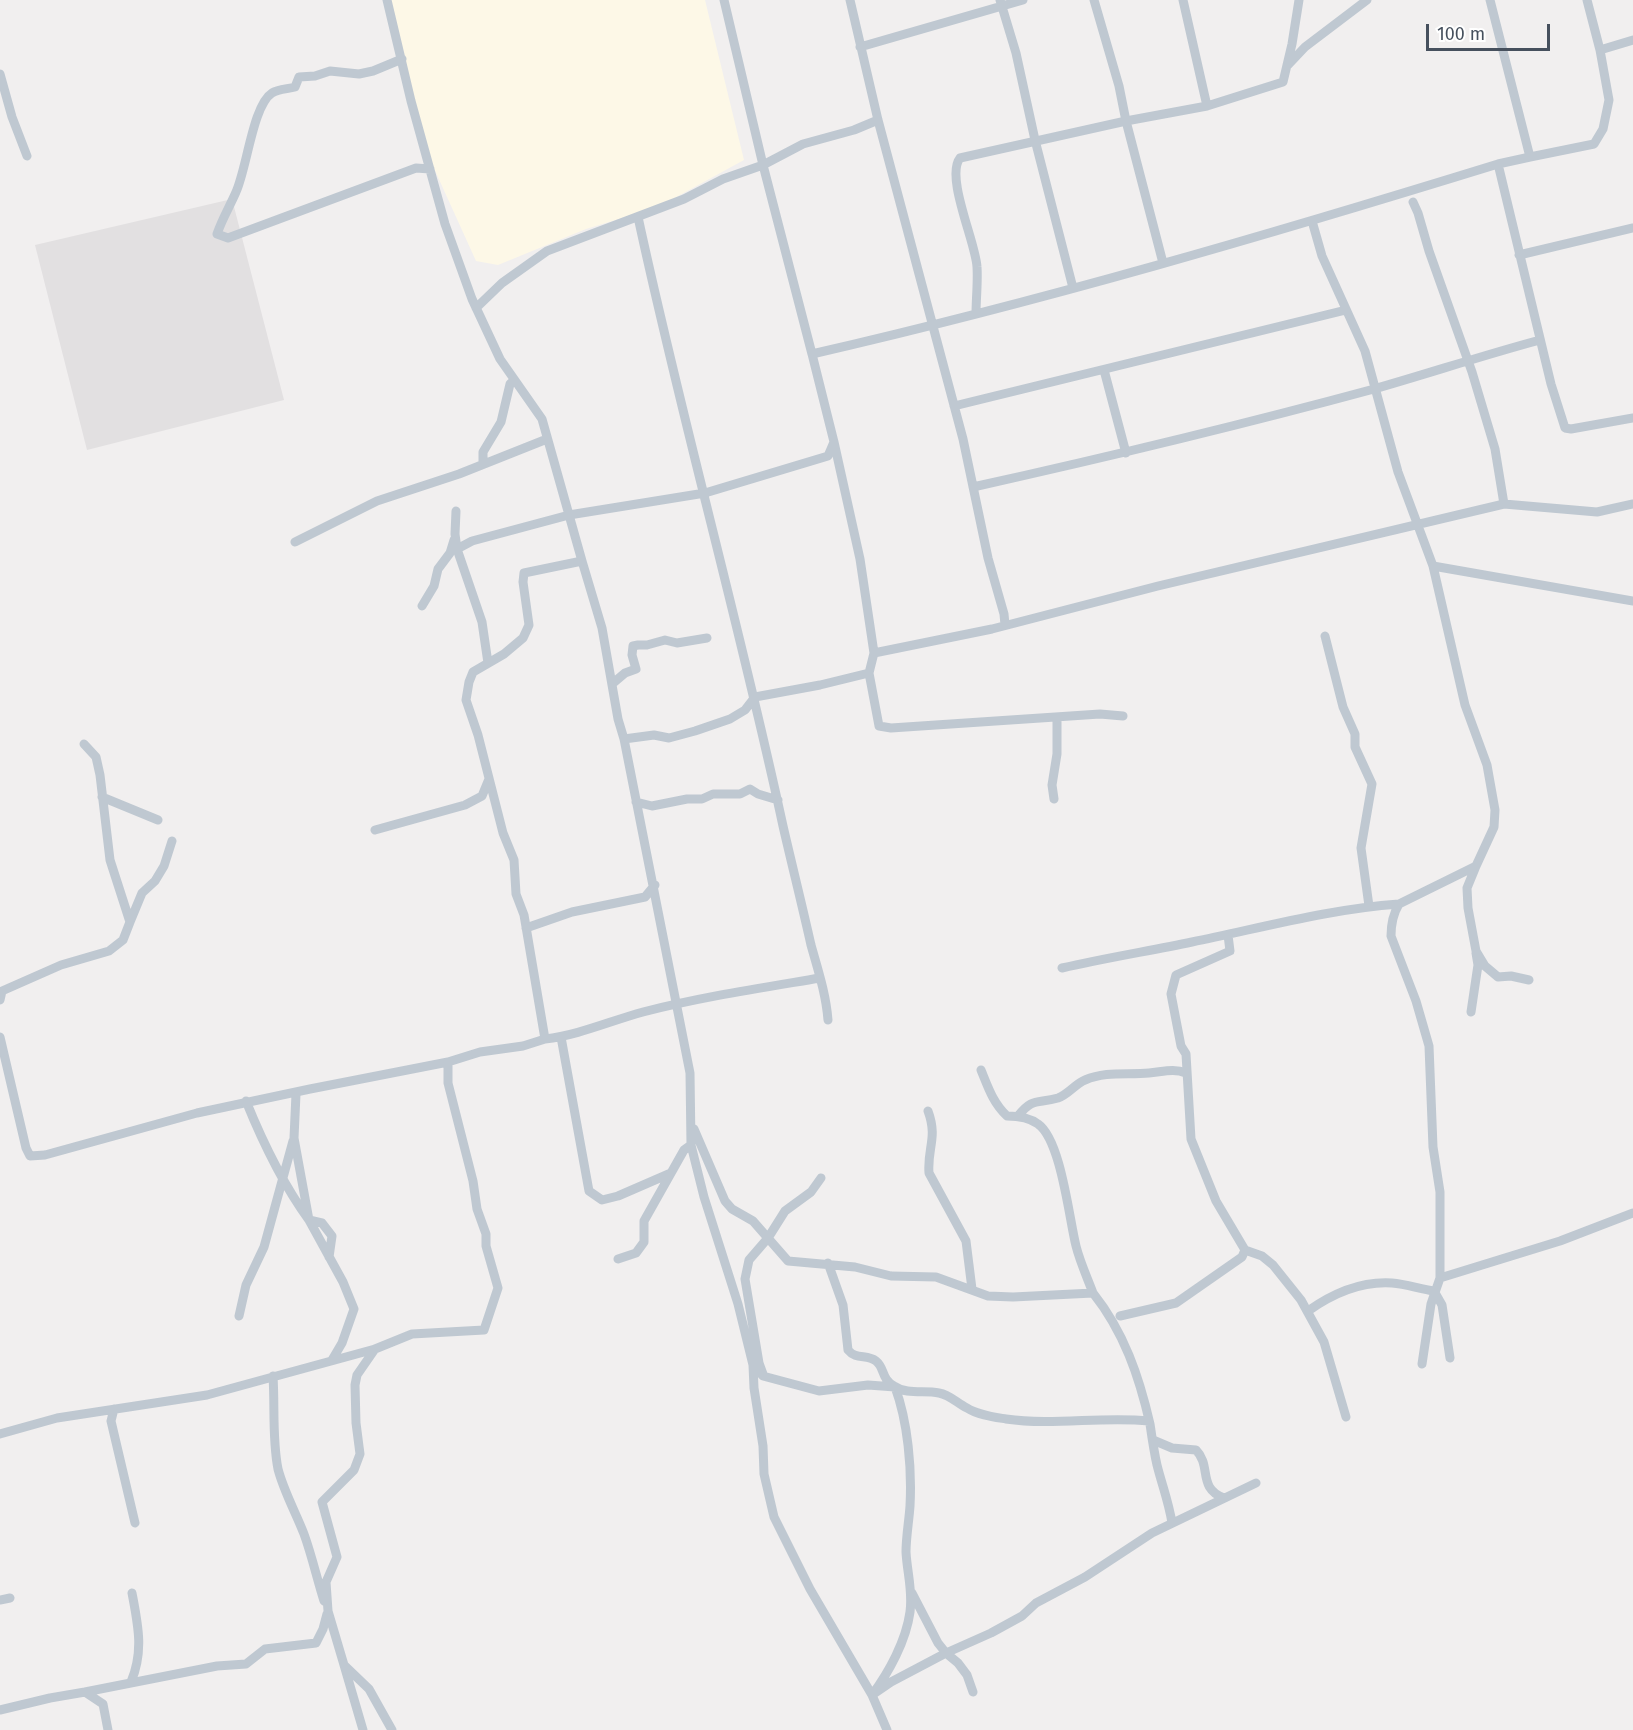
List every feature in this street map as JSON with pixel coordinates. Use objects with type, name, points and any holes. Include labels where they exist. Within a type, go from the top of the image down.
[{"type":"street","points":[[387,0],[445,224],[476,308],[500,359],[542,419],[602,628],[636,802],[655,885],[690,1072],[691,1145],[704,1197],[738,1304],[753,1365],[763,1446],[764,1474],[774,1517],[815,1599],[872,1695],[887,1730]]},
{"type":"street","points":[[724,0],[763,165],[834,442],[860,559],[874,653],[869,673],[879,726],[891,728],[1100,714],[1123,716]]},
{"type":"street","points":[[850,0],[878,120],[954,406],[1005,625]]},
{"type":"street","points":[[860,46],[1001,3],[1023,0]]},
{"type":"street","points":[[1094,0],[1119,86],[1163,263]]},
{"type":"street","points":[[1183,0],[1207,106]]},
{"type":"street","points":[[976,314],[977,266],[958,193],[957,161],[965,156],[1035,140],[1207,106],[1283,82],[1299,0]]},
{"type":"street","points":[[1287,65],[1305,47],[1367,0]]},
{"type":"street","points":[[1490,0],[1530,157]]},
{"type":"street","points":[[812,354],[932,326],[1073,288],[1312,221],[1498,164],[1594,144],[1603,129],[1609,100],[1600,50],[1587,0]]},
{"type":"street","points":[[1001,3],[1016,53],[1035,140],[1073,288]]},
{"type":"street","points":[[1600,50],[1633,40]]},
{"type":"street","points":[[402,59],[359,74],[330,71],[315,76],[298,77],[295,87],[273,92],[262,104],[255,121],[251,144],[237,191],[217,234],[228,238],[416,168],[430,169]]},
{"type":"street","points":[[0,74],[12,117],[27,156]]},
{"type":"street","points":[[476,308],[502,283],[547,251],[684,199],[723,179],[763,165],[803,144],[854,130],[878,120]]},
{"type":"street","points":[[1498,164],[1551,384],[1565,428],[1571,429],[1633,418]]},
{"type":"street","points":[[1413,202],[1419,213],[1429,251],[1466,361],[1472,372],[1495,449],[1504,504]]},
{"type":"street","points":[[638,217],[669,356],[705,493],[724,580],[755,697],[820,978],[826,995],[828,1020]]},
{"type":"street","points":[[1312,221],[1322,256],[1365,351],[1398,472],[1433,566],[1466,705],[1486,765],[1495,810],[1494,827],[1467,888],[1468,908],[1478,964],[1471,1012]]},
{"type":"street","points":[[1519,255],[1633,228]]},
{"type":"street","points":[[954,406],[1346,310]]},
{"type":"street","points":[[973,487],[1125,453],[1376,388],[1540,340]]},
{"type":"street","points":[[1104,370],[1125,453]]},
{"type":"street","points":[[483,464],[483,452],[501,422],[510,384],[514,380]]},
{"type":"street","points":[[295,542],[377,501],[459,474],[547,439]]},
{"type":"street","points":[[457,549],[472,541],[569,514],[705,493],[828,456],[834,442]]},
{"type":"street","points":[[874,653],[1045,617],[1158,586],[1504,504],[1597,512],[1633,504]]},
{"type":"street","points":[[456,511],[457,549],[482,622],[488,663]]},
{"type":"street","points":[[422,606],[434,586],[438,569],[450,554],[455,534]]},
{"type":"street","points":[[545,1039],[524,915],[516,894],[514,860],[503,833],[478,735],[466,700],[473,672],[504,654],[523,638],[529,625],[523,582],[524,573],[582,561]]},
{"type":"street","points":[[1433,566],[1633,601]]},
{"type":"street","points":[[1325,636],[1343,707],[1355,735],[1355,747],[1372,784],[1361,848],[1369,906]]},
{"type":"street","points":[[612,684],[625,673],[636,669],[632,656],[633,646],[665,640],[677,643],[707,638]]},
{"type":"street","points":[[624,739],[654,735],[669,738],[695,731],[730,719],[745,710],[755,697],[869,673]]},
{"type":"street","points":[[1054,799],[1052,785],[1057,753],[1057,718]]},
{"type":"street","points":[[84,744],[96,757],[110,860],[129,922]]},
{"type":"street","points":[[375,830],[465,805],[482,796],[489,779]]},
{"type":"street","points":[[636,802],[652,806],[680,800],[702,799],[713,794],[740,794],[750,789],[778,800]]},
{"type":"street","points":[[102,797],[158,820]]},
{"type":"street","points":[[0,1000],[2,991],[61,965],[109,951],[123,940],[142,893],[155,881],[164,866],[172,841]]},
{"type":"street","points":[[1062,968],[1330,912],[1399,904],[1476,866]]},
{"type":"street","points":[[526,928],[572,912],[645,897],[655,885]]},
{"type":"street","points":[[1399,904],[1393,914],[1391,936],[1416,1001],[1429,1046],[1433,1146],[1440,1192],[1440,1278],[1434,1291],[1422,1364]]},
{"type":"street","points":[[1228,935],[1230,951],[1176,975],[1171,994],[1181,1046],[1186,1054],[1191,1139],[1216,1202],[1245,1250],[1262,1256],[1273,1265],[1302,1300],[1324,1342],[1346,1417]]},
{"type":"street","points":[[1476,951],[1485,966],[1498,976],[1529,980]]},
{"type":"street","points":[[0,1037],[26,1148],[30,1156],[45,1155],[246,1101],[296,1094],[310,1089],[448,1062],[480,1052],[523,1046],[645,1012],[820,978]]},
{"type":"street","points":[[561,1037],[589,1191],[602,1200],[618,1196],[671,1173]]},
{"type":"street","points":[[0,1434],[57,1418],[207,1395],[375,1349],[412,1334],[484,1330],[498,1288],[448,1083],[448,1062]]},
{"type":"street","points":[[981,1070],[992,1098],[1000,1110],[1007,1116],[1017,1116],[1038,1124],[1047,1135],[1056,1156],[1075,1244],[1083,1268],[1094,1293],[1109,1313],[1124,1341],[1134,1365],[1172,1523]]},
{"type":"street","points":[[1017,1116],[1026,1105],[1058,1098],[1069,1093],[1082,1080],[1105,1074],[1148,1074],[1178,1070],[1186,1073]]},
{"type":"street","points":[[296,1094],[294,1138],[309,1220]]},
{"type":"street","points":[[246,1101],[282,1179],[309,1220],[343,1282],[354,1309],[342,1343],[332,1360]]},
{"type":"street","points":[[928,1111],[933,1125],[929,1173],[966,1241],[972,1289]]},
{"type":"street","points":[[691,1124],[725,1201],[732,1209],[753,1221],[788,1260],[855,1267],[891,1276],[936,1277],[988,1296],[1094,1293]]},
{"type":"street","points":[[239,1316],[246,1285],[264,1247],[294,1138]]},
{"type":"street","points":[[618,1259],[636,1253],[644,1242],[644,1221],[684,1150],[691,1145]]},
{"type":"street","points":[[763,1376],[745,1279],[749,1260],[768,1238],[785,1211],[811,1192],[821,1178]]},
{"type":"street","points":[[1440,1278],[1560,1241],[1633,1213]]},
{"type":"street","points":[[1120,1316],[1176,1303],[1242,1257],[1245,1250]]},
{"type":"street","points":[[828,1263],[843,1305],[848,1350],[852,1355],[860,1358],[873,1358],[881,1365],[885,1380],[895,1387],[908,1439],[910,1503],[906,1555],[911,1591],[910,1613],[899,1648],[885,1678],[872,1695]]},
{"type":"street","points":[[1308,1311],[1322,1302],[1364,1285],[1394,1283],[1434,1291],[1442,1305],[1450,1358]]},
{"type":"street","points":[[0,1710],[131,1682],[217,1666],[246,1664],[265,1649],[316,1643],[324,1629],[328,1611],[326,1582],[337,1557],[322,1502],[354,1470],[360,1454],[355,1385],[357,1375],[375,1349]]},
{"type":"street","points":[[753,1365],[763,1376],[819,1391],[859,1385],[940,1393],[966,1408],[1007,1419],[1055,1423],[1106,1419],[1149,1421]]},
{"type":"street","points":[[273,1376],[274,1434],[278,1470],[304,1535],[344,1665],[360,1727]]},
{"type":"street","points":[[114,1409],[111,1421],[135,1522]]},
{"type":"street","points":[[1153,1440],[1173,1448],[1196,1450],[1202,1456],[1207,1485],[1214,1494],[1224,1498]]},
{"type":"street","points":[[872,1695],[891,1682],[946,1653],[1022,1616],[1036,1603],[1085,1577],[1152,1533],[1256,1483]]},
{"type":"street","points":[[911,1591],[938,1643],[967,1675],[973,1692]]},
{"type":"street","points":[[131,1682],[140,1649],[132,1593]]},
{"type":"street","points":[[344,1665],[369,1689],[392,1730]]},
{"type":"street","points":[[85,1692],[103,1704],[108,1730]]},
{"type":"shaded area","points":[[387,0],[705,0],[744,160],[658,207],[586,229],[498,265],[476,261],[423,144]]},
{"type":"shaded area","points":[[232,199],[284,400],[87,450],[35,245]]}]
